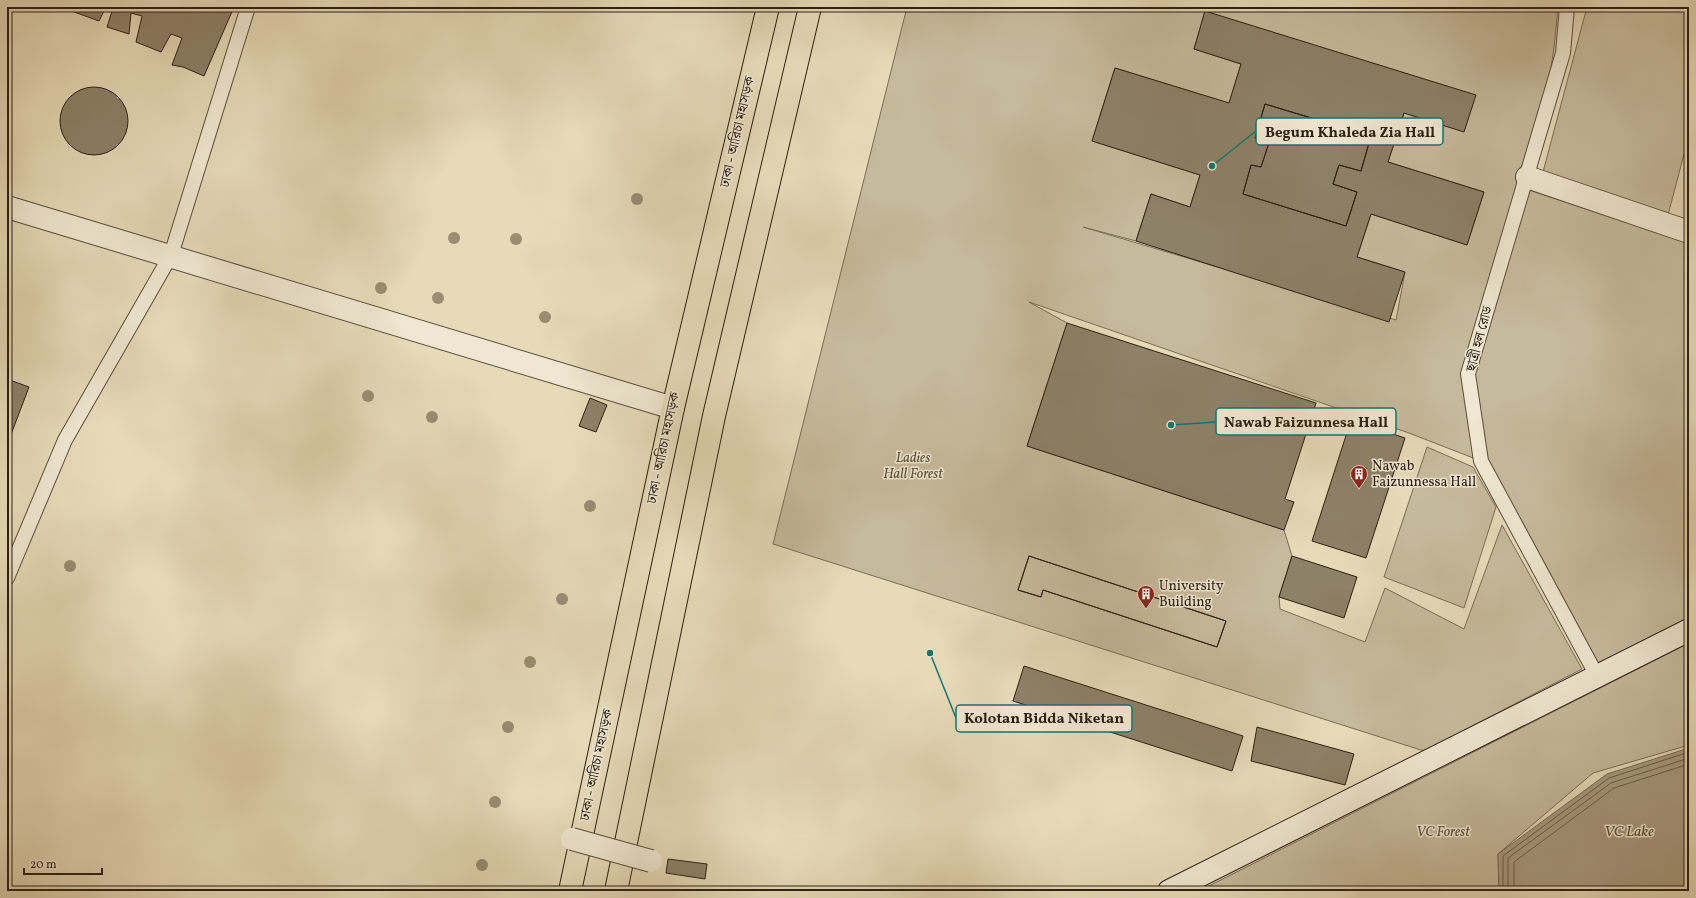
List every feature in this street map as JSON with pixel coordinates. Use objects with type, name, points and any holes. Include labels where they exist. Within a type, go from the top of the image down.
[{"type":"highway","name":"ঢাকা - আরিচা মহাসড়ক","points":[[570,891],[673,408],[768,7]]},
{"type":"highway","points":[[616,891],[714,416],[810,7]]},
{"type":"street","points":[[1527,177],[1689,232]]},
{"type":"street","points":[[7,207],[673,408]]},
{"type":"street","points":[[1169,891],[1689,630]]},
{"type":"street","points":[[572,839],[651,861]]},
{"type":"lane","points":[[7,578],[65,440],[170,255],[248,7]]},
{"type":"lane","name":"ছাত্রী হল রোড","points":[[1567,7],[1563,53],[1468,374],[1481,461],[1597,676]]},
{"type":"green space","name":"Ladies Hall Forest","points":[[907,7],[1558,7],[1554,48],[1543,119],[1468,374],[1527,177],[1689,232],[1689,630],[1597,676],[1481,461],[1409,433],[1029,302],[1067,323],[1027,446],[1284,530],[1292,556],[1279,597],[1280,609],[1365,642],[1385,588],[1464,629],[1502,525],[1582,669],[1424,751],[773,544]],"holes":[[[1205,11],[1404,113],[1388,162],[1484,192],[1467,245],[1371,214],[1357,257],[1405,272],[1396,320],[1083,227],[1136,241],[1151,194],[1190,207],[1200,175],[1092,141],[1115,68],[1229,103],[1241,64],[1194,49]]]},
{"type":"green space","points":[[1587,7],[1689,7],[1689,135],[1668,215],[1543,172]]},
{"type":"green space","points":[[1427,447],[1473,467],[1496,507],[1464,608],[1384,577]]},
{"type":"green space","name":"VC Forest","points":[[1689,643],[1689,745],[1593,773],[1498,854],[1499,891],[1199,891]]},
{"type":"water","name":"VC Lake","points":[[1689,748],[1689,891],[1499,891],[1498,854],[1607,774]]},
{"type":"building","points":[[38,7],[59,7],[57,10]]},
{"type":"building","points":[[66,7],[106,7],[99,21],[66,9]]},
{"type":"building","points":[[109,7],[234,7],[204,76],[183,67],[172,65],[182,38],[171,34],[161,52],[136,42],[142,16],[131,13],[129,34],[107,27],[113,8]]},
{"type":"building","points":[[1205,11],[1476,95],[1464,132],[1404,113],[1388,162],[1484,192],[1467,245],[1371,214],[1357,257],[1405,272],[1389,322],[1136,241],[1151,194],[1190,207],[1200,175],[1092,141],[1115,68],[1229,103],[1241,64],[1194,49]],"holes":[[[1265,104],[1371,136],[1361,171],[1339,165],[1333,184],[1357,192],[1346,226],[1243,194],[1251,165],[1261,167],[1269,143],[1255,138]]]},
{"type":"building","points":[[94,87],[107,90],[118,97],[125,108],[128,121],[125,134],[118,145],[107,152],[94,155],[81,152],[70,145],[63,134],[60,121],[63,108],[70,97],[81,90]]},
{"type":"building","points":[[1265,104],[1371,136],[1361,171],[1339,165],[1333,184],[1357,192],[1346,226],[1243,194],[1251,165],[1261,167],[1269,143],[1255,138]]},
{"type":"building","points":[[1067,323],[1316,403],[1285,499],[1294,502],[1284,530],[1027,446]]},
{"type":"building","points":[[7,379],[29,387],[7,445]]},
{"type":"building","points":[[590,398],[607,405],[596,432],[579,426]]},
{"type":"building","name":"Nawab Faizunnessa Hall","points":[[1351,420],[1405,438],[1366,558],[1312,541]]},
{"type":"building","name":"University Building","points":[[1029,556],[1226,621],[1217,647],[1043,590],[1041,597],[1018,590]]},
{"type":"building","name":"University Building","points":[[1029,556],[1226,621],[1217,647],[1043,590],[1041,597],[1018,590]]},
{"type":"building","points":[[1292,556],[1357,577],[1344,618],[1279,597]]},
{"type":"building","points":[[1024,666],[1243,736],[1232,771],[1013,701]]},
{"type":"building","points":[[1257,727],[1354,754],[1345,785],[1251,761]]},
{"type":"building","points":[[668,859],[707,864],[705,879],[666,873]]},
{"type":"place","name":"Begum Khaleda Zia Hall","points":[[1212,166]]},
{"type":"place","name":"Nawab Faizunnesa Hall","points":[[1171,425]]},
{"type":"place","name":"Nawab Faizunnessa Hall","points":[[1359,489]]},
{"type":"place","name":"University Building","points":[[1146,609]]},
{"type":"place","name":"Kolotan Bidda Niketan","points":[[930,653]]}]
